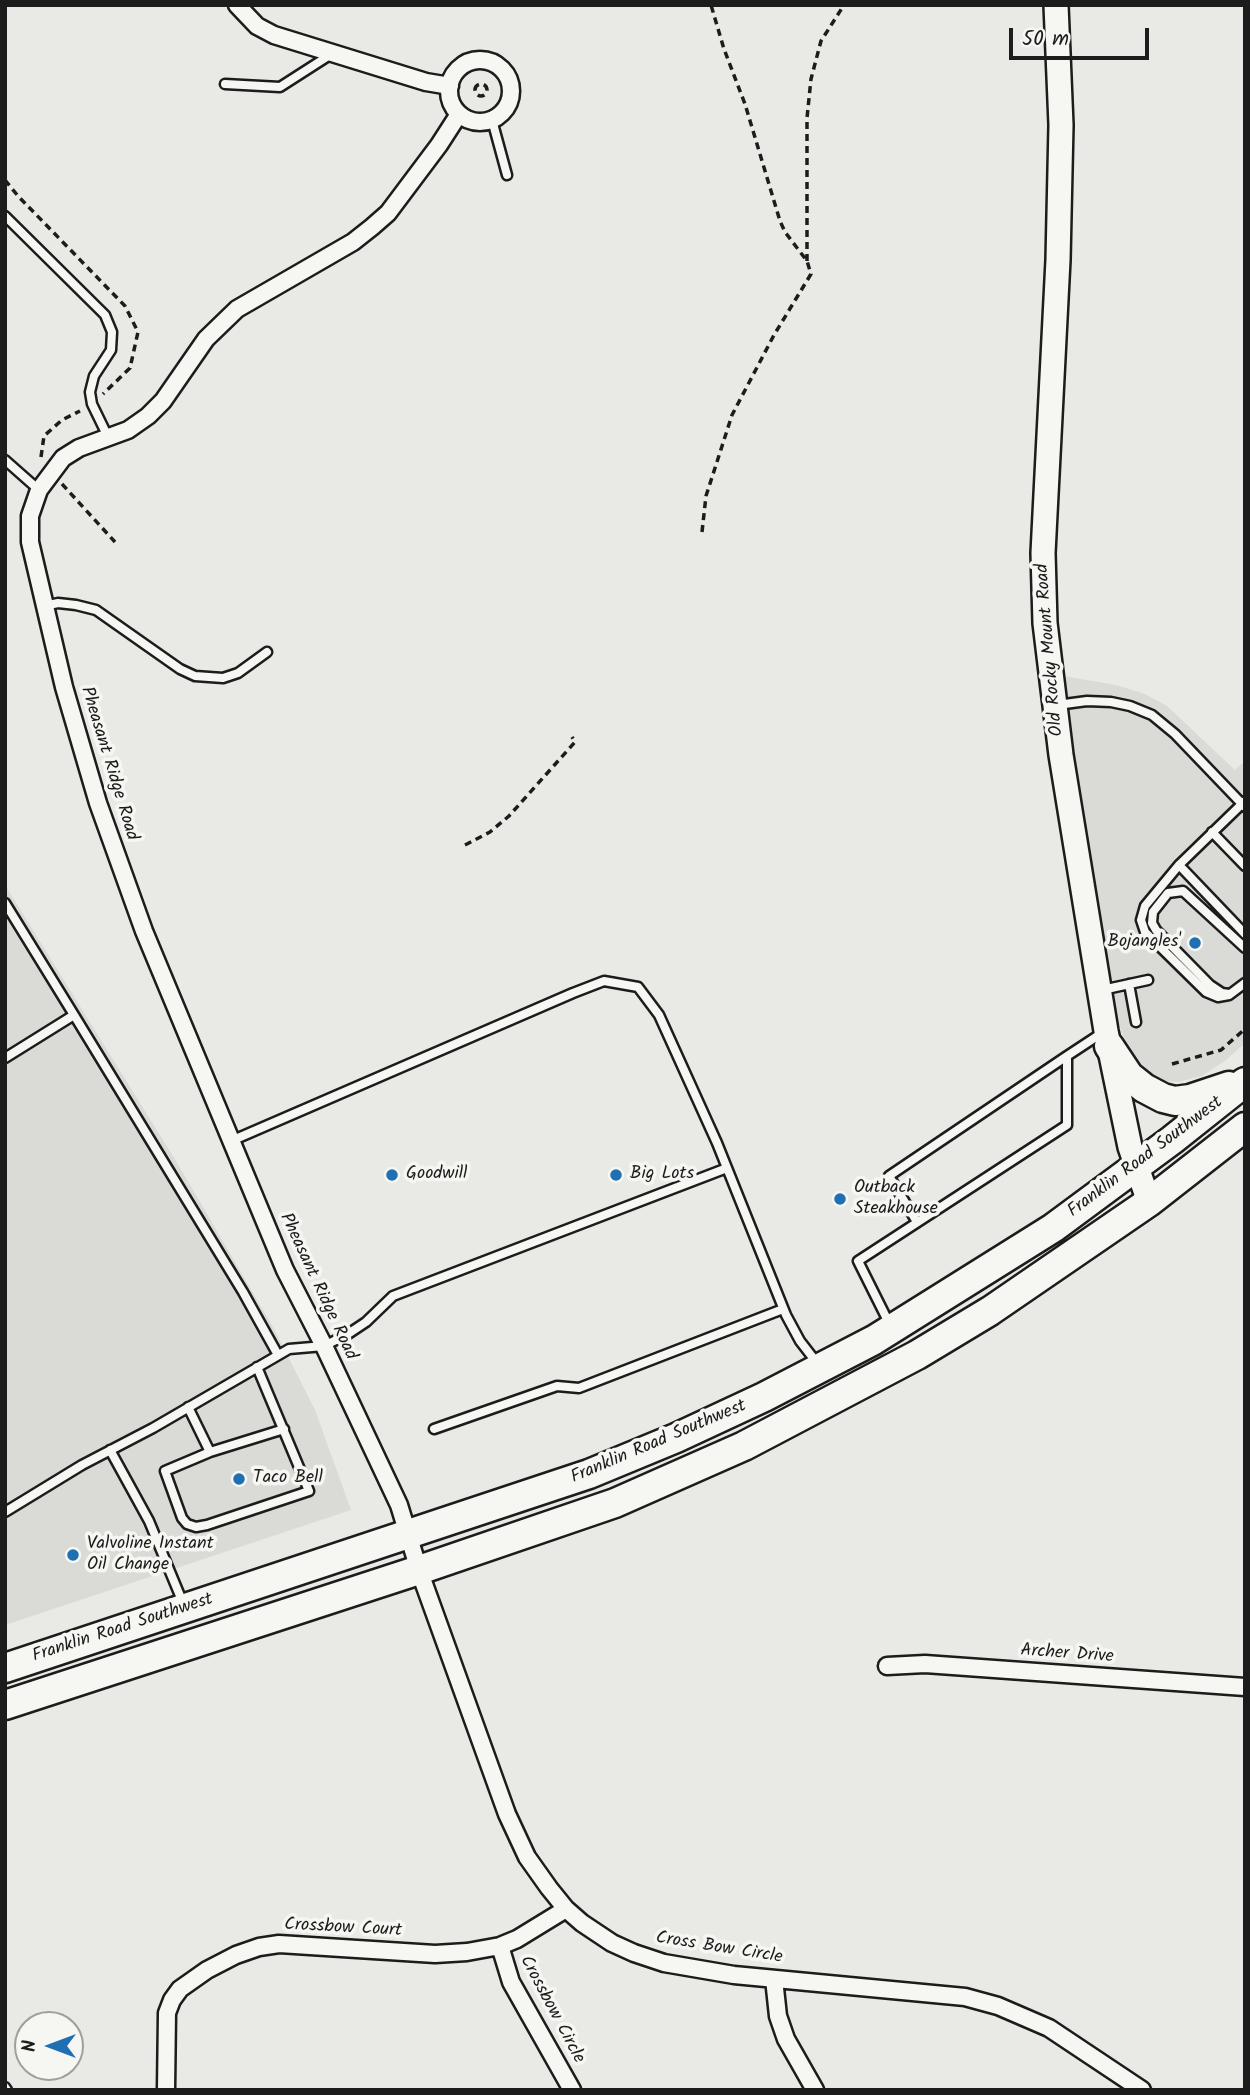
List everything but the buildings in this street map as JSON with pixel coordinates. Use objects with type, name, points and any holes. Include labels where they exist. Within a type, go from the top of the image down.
[{"type":"highway","points":[[1107,1038],[1129,1076],[1163,1098],[1175,1101],[1190,1099],[1245,1081]]},
{"type":"highway","name":"Franklin Road Southwest","points":[[5,1668],[409,1536],[589,1474],[677,1438],[821,1368],[892,1329],[1053,1228],[1136,1168],[1245,1081]]},
{"type":"highway","name":"Franklin Road Southwest","points":[[5,1705],[615,1503],[744,1446],[842,1397],[990,1311],[1149,1202],[1245,1127]]},
{"type":"street","points":[[237,5],[257,26],[274,35],[426,82],[457,87]]},
{"type":"street","name":"Old Rocky Mount Road","points":[[1056,5],[1061,125],[1043,553],[1045,623],[1054,706],[1107,1038],[1136,1168],[1149,1202]]},
{"type":"street","points":[[486,61],[503,70],[509,79],[511,98],[507,107],[475,122],[459,114],[450,96],[457,87],[453,77],[467,63],[486,61]]},
{"type":"street","name":"Pheasant Ridge Road","points":[[419,1570],[399,1505],[285,1270],[144,931],[97,803],[44,606],[30,542],[30,516],[39,489],[63,458],[79,448],[128,430],[148,416],[163,401],[206,340],[237,309],[353,242],[372,227],[388,212],[459,114]]},
{"type":"street","name":"Cross Bow Circle","points":[[419,1570],[507,1814],[527,1857],[566,1909],[612,1943],[664,1963],[774,1979],[965,1997],[998,2006],[1049,2028],[1142,2090]]},
{"type":"street","name":"Archer Drive","points":[[887,1666],[925,1664],[1245,1687]]},
{"type":"street","name":"Crossbow Court","points":[[166,2090],[167,2013],[172,2000],[180,1989],[207,1970],[236,1955],[279,1944],[435,1954],[467,1952],[500,1946],[517,1939],[566,1909]]},
{"type":"street","name":"Crossbow Circle","points":[[500,1946],[511,1982],[572,2090]]},
{"type":"street","points":[[774,1979],[778,2016],[786,2039],[815,2090]]},
{"type":"lane","points":[[225,84],[280,87],[332,53]]},
{"type":"lane","points":[[490,113],[507,175]]},
{"type":"lane","points":[[5,216],[105,315],[112,332],[111,350],[93,376],[90,391],[92,404],[109,439]]},
{"type":"lane","points":[[5,460],[39,489]]},
{"type":"lane","points":[[44,606],[67,604],[96,610],[195,677],[223,678],[238,673],[267,652]]},
{"type":"lane","points":[[1054,706],[1103,701],[1120,703],[1146,712],[1175,734],[1244,804],[1179,865],[1145,906],[1142,926],[1206,992],[1218,997],[1234,993],[1245,983]]},
{"type":"lane","points":[[1212,832],[1245,866]]},
{"type":"lane","points":[[1179,865],[1245,934]]},
{"type":"lane","points":[[1234,993],[1222,993],[1210,985],[1156,930],[1152,921],[1154,909],[1168,893],[1183,891],[1245,948]]},
{"type":"lane","points":[[5,903],[243,1292],[278,1355]]},
{"type":"lane","points":[[1099,990],[1148,981]]},
{"type":"lane","points":[[230,1141],[573,993],[604,982],[638,987],[659,1015],[727,1168],[783,1309],[800,1341],[821,1368]]},
{"type":"lane","points":[[1129,984],[1136,1022]]},
{"type":"lane","points":[[5,1058],[74,1015]]},
{"type":"lane","points":[[917,1222],[890,1176],[1068,1056],[1107,1038]]},
{"type":"lane","points":[[892,1329],[859,1261],[1067,1125],[1068,1056]]},
{"type":"lane","points":[[5,1512],[289,1349],[324,1346],[348,1334],[366,1322],[393,1296],[727,1168]]},
{"type":"lane","points":[[434,1429],[557,1386],[579,1388],[783,1309]]},
{"type":"lane","points":[[257,1367],[284,1429],[309,1491],[197,1527],[187,1524],[182,1518],[165,1471],[210,1452],[284,1429]]},
{"type":"lane","points":[[188,1407],[210,1452]]},
{"type":"lane","points":[[110,1450],[149,1521],[185,1609]]},
{"type":"path","points":[[711,5],[745,104],[780,221],[807,261]]},
{"type":"path","points":[[702,532],[708,488],[732,415],[774,335],[811,274],[807,261],[807,118],[811,79],[821,41],[844,5]]},
{"type":"path","points":[[477,82],[486,85],[489,91],[483,96],[477,95],[474,89],[477,82]]},
{"type":"path","points":[[457,87],[474,89]]},
{"type":"path","points":[[483,96],[490,113]]},
{"type":"path","points":[[5,180],[125,306],[138,332],[130,368],[92,404],[62,420],[44,436],[40,461]]},
{"type":"path","points":[[59,481],[115,542]]},
{"type":"path","points":[[465,845],[490,832],[509,816],[575,742],[572,737]]},
{"type":"path","points":[[1172,1064],[1221,1050],[1245,1029]]},
{"type":"shaded area","points":[[1063,676],[1116,685],[1145,694],[1167,706],[1235,770],[1245,761],[1245,1043],[1202,1076],[1178,1082],[1163,1081],[1147,1073],[1129,1052],[1113,1007]]},
{"type":"shaded area","points":[[5,885],[179,1166],[274,1329],[315,1410],[351,1510],[5,1625]]},
{"type":"place","name":"Bojangles'","points":[[1195,943]]},
{"type":"place","name":"Goodwill","points":[[392,1175]]},
{"type":"place","name":"Big Lots","points":[[616,1175]]},
{"type":"place","name":"Outback Steakhouse","points":[[840,1199]]},
{"type":"place","name":"Taco Bell","points":[[239,1479]]},
{"type":"place","name":"Valvoline Instant Oil Change","points":[[73,1555]]}]
